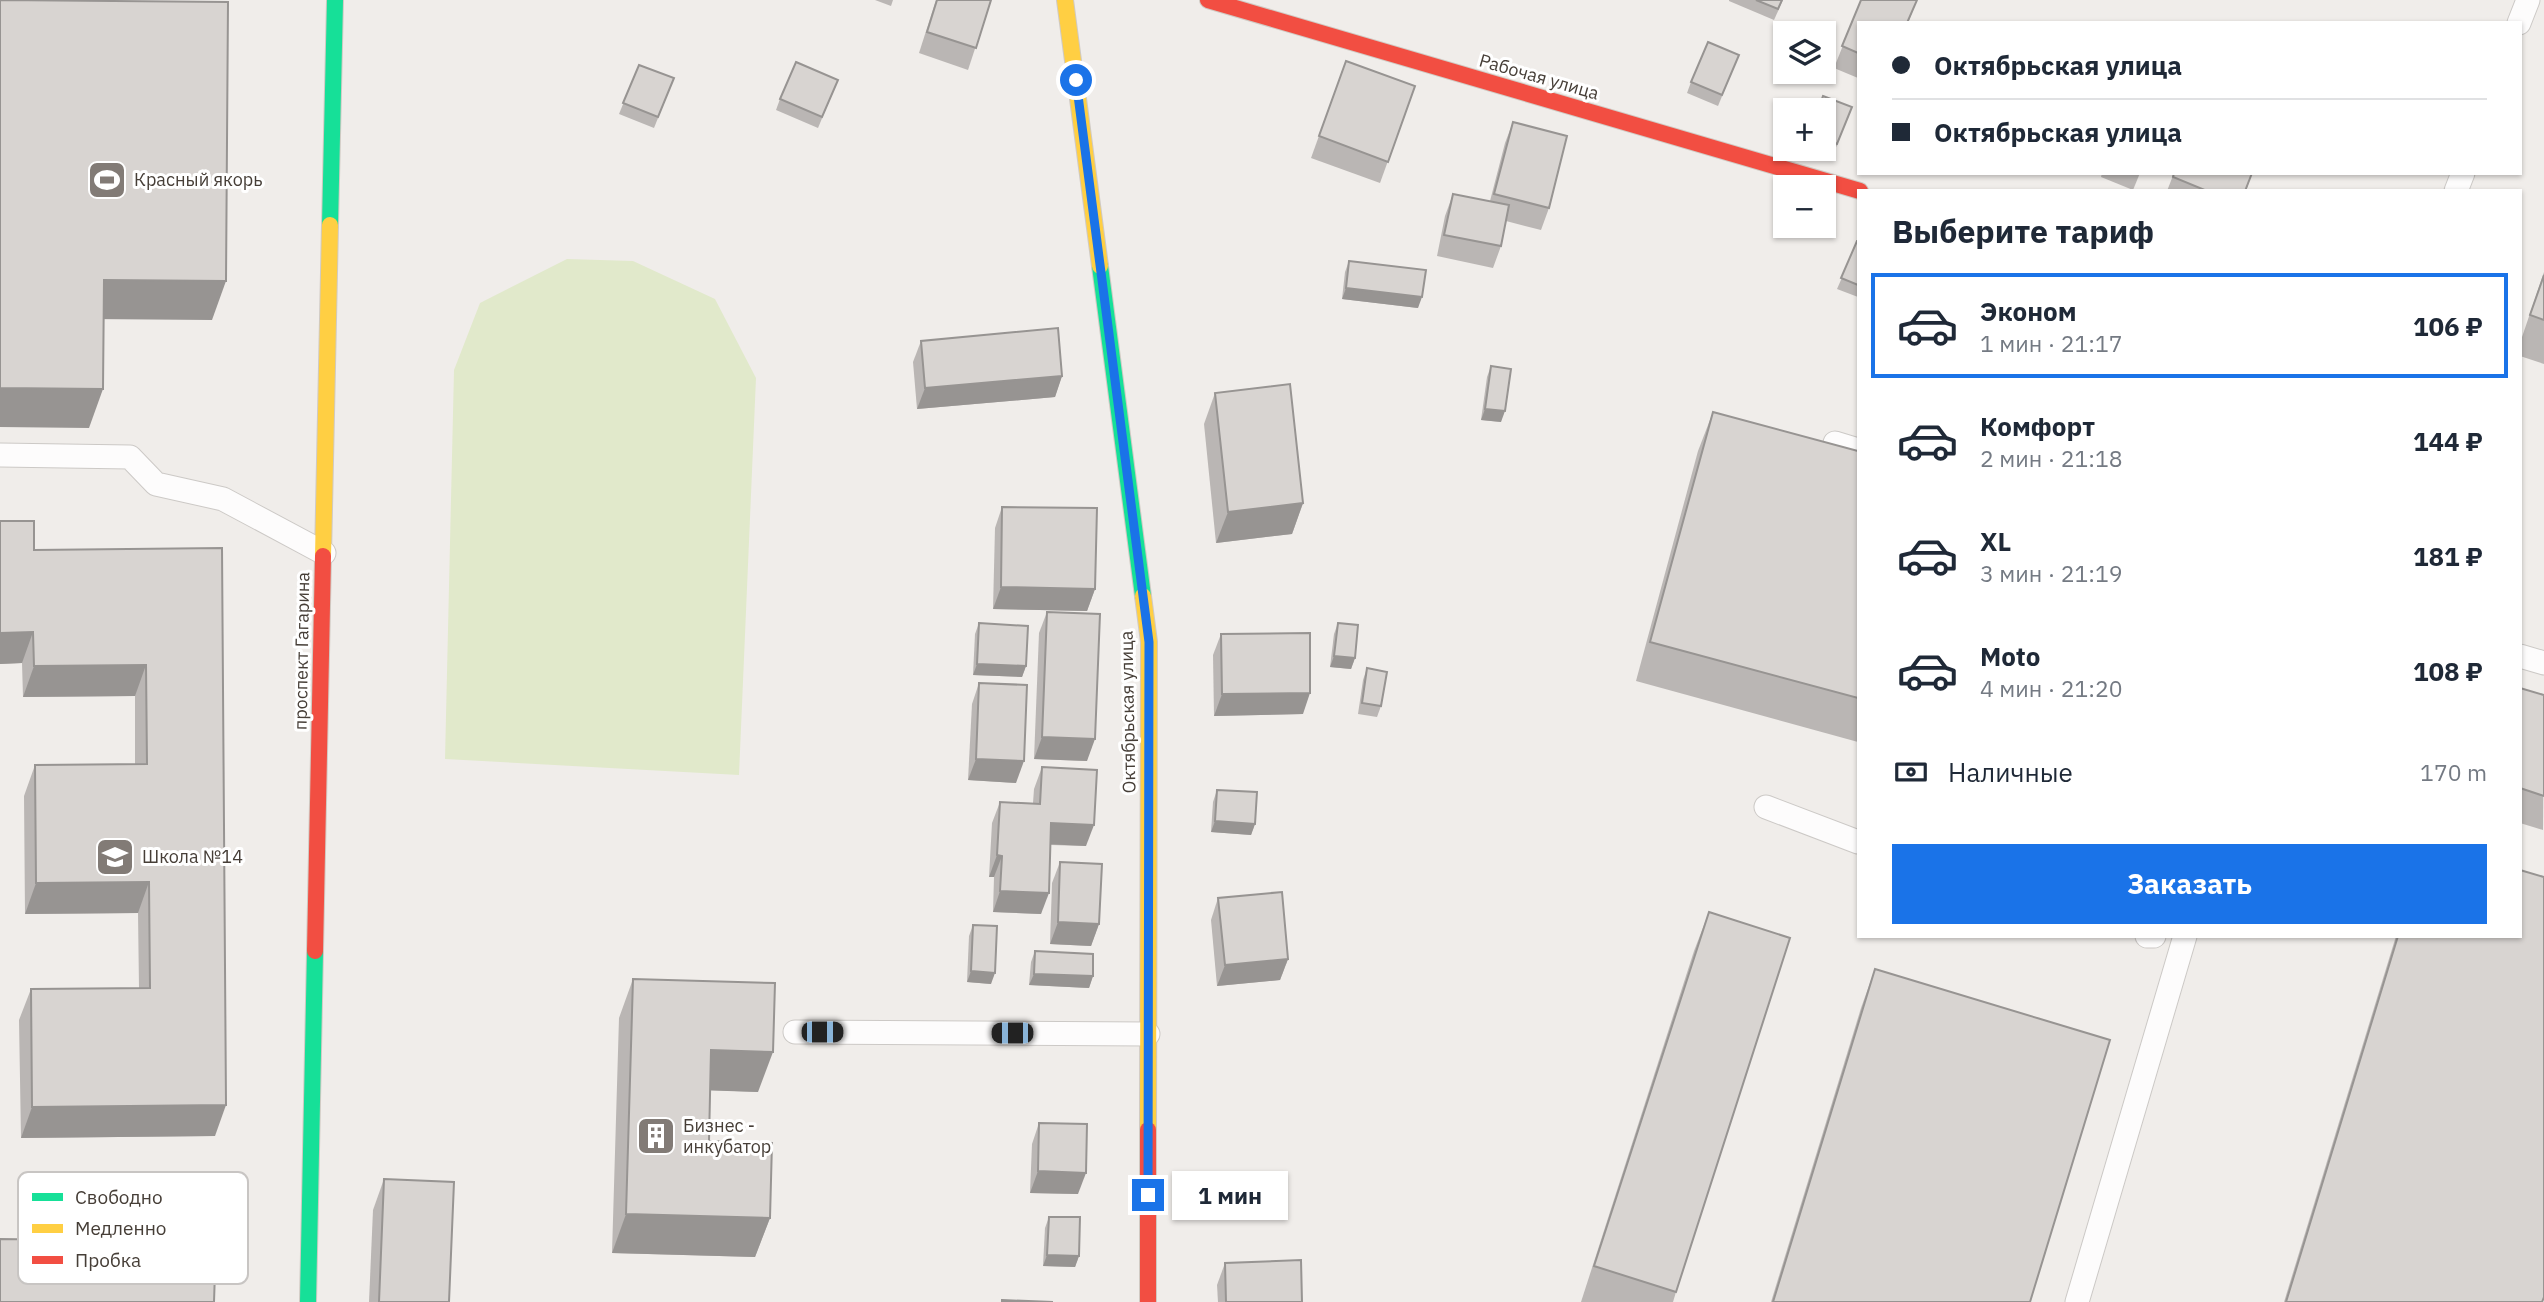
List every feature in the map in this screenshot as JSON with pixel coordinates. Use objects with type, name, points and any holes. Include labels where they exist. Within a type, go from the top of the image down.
[{"type":"street","name":"проспект Гагарина","points":[[308,1302],[335,0]]},
{"type":"street","name":"Октябрьская улица","points":[[1065,0],[1149,642],[1147,1302]]},
{"type":"street","name":"Рабочая улица","points":[[1208,0],[1857,190]]},
{"type":"lane","points":[[2520,21],[2528,0]]},
{"type":"lane","points":[[1835,443],[1857,450]]},
{"type":"lane","points":[[0,455],[130,457],[156,484],[223,499],[324,553]]},
{"type":"lane","points":[[2522,657],[2544,663]]},
{"type":"lane","points":[[1766,807],[1857,842]]},
{"type":"lane","points":[[2077,1302],[2184,938]]},
{"type":"lane","points":[[795,1032],[1148,1034]]},
{"type":"green space","points":[[567,259],[633,261],[715,299],[756,378],[739,775],[445,759],[454,370],[480,303]]},
{"type":"building","name":"Красный якорь","points":[[0,0],[228,2],[226,281],[104,280],[103,389],[0,388]]},
{"type":"building","points":[[937,0],[991,0],[976,48],[927,32]]},
{"type":"building","points":[[1756,0],[1782,0],[1778,9]]},
{"type":"building","points":[[1861,0],[1917,0],[1908,21],[1857,21],[1857,53],[1842,46]]},
{"type":"building","points":[[1708,42],[1739,55],[1722,95],[1691,82]]},
{"type":"building","points":[[1346,61],[1415,86],[1388,162],[1319,136]]},
{"type":"building","points":[[796,62],[838,80],[822,117],[780,99]]},
{"type":"building","points":[[639,65],[674,78],[658,117],[623,103]]},
{"type":"building","points":[[1836,101],[1852,107],[1836,144]]},
{"type":"building","points":[[1513,122],[1567,136],[1549,208],[1494,194]]},
{"type":"building","points":[[2251,175],[2246,189],[2202,189],[2173,177]]},
{"type":"building","points":[[1453,194],[1509,205],[1501,246],[1444,235]]},
{"type":"building","points":[[1857,241],[1857,285],[1841,278]]},
{"type":"building","points":[[1349,261],[1426,270],[1422,297],[1346,288]]},
{"type":"building","points":[[2544,275],[2544,320],[2530,315]]},
{"type":"building","points":[[1058,328],[1062,376],[925,388],[921,341]]},
{"type":"building","points":[[1491,366],[1511,369],[1505,411],[1485,409]]},
{"type":"building","points":[[1290,384],[1303,503],[1228,512],[1215,393]]},
{"type":"building","points":[[1713,412],[1857,451],[1857,698],[1650,642]]},
{"type":"building","points":[[1002,507],[1097,508],[1095,589],[1001,587]]},
{"type":"building","name":"Школа №14","points":[[0,521],[34,521],[34,550],[222,548],[226,1105],[32,1107],[31,989],[150,988],[149,882],[36,883],[35,765],[147,764],[146,665],[34,666],[33,632],[0,633]]},
{"type":"building","points":[[1047,612],[1100,614],[1095,739],[1042,737]]},
{"type":"building","points":[[979,623],[1028,626],[1026,666],[977,664]]},
{"type":"building","points":[[1338,623],[1358,625],[1355,658],[1334,656]]},
{"type":"building","points":[[1310,633],[1310,693],[1222,694],[1221,634]]},
{"type":"building","points":[[1367,668],[1387,672],[1381,706],[1362,703]]},
{"type":"building","points":[[979,683],[1027,685],[1024,761],[976,759]]},
{"type":"building","points":[[2522,689],[2544,695],[2544,796],[2522,789]]},
{"type":"building","points":[[1042,767],[1097,770],[1094,825],[1051,823],[1049,893],[1000,891],[1002,856],[997,855],[1000,802],[1040,804]]},
{"type":"building","points":[[1217,790],[1257,792],[1255,824],[1215,821]]},
{"type":"building","points":[[1060,862],[1102,864],[1099,924],[1058,922]]},
{"type":"building","points":[[2522,871],[2544,877],[2542,1302],[2286,1302],[2397,938],[2522,938]]},
{"type":"building","points":[[1282,892],[1288,959],[1225,965],[1218,898]]},
{"type":"building","points":[[1709,912],[1790,938],[1676,1292],[1594,1266]]},
{"type":"building","points":[[973,925],[997,926],[995,973],[971,971]]},
{"type":"building","points":[[1035,951],[1093,954],[1093,976],[1034,974]]},
{"type":"building","points":[[1875,969],[2110,1040],[2030,1302],[1773,1302]]},
{"type":"building","name":"Бизнес - инкубатор","points":[[633,979],[775,983],[773,1052],[711,1050],[709,1141],[772,1143],[770,1218],[626,1214]]},
{"type":"building","points":[[1039,1123],[1087,1124],[1086,1173],[1038,1171]]},
{"type":"building","points":[[384,1179],[454,1182],[449,1302],[379,1302]]},
{"type":"building","points":[[1049,1217],[1080,1217],[1079,1256],[1047,1255]]},
{"type":"building","points":[[0,1239],[18,1239],[18,1284],[215,1284],[214,1302],[0,1302]]},
{"type":"building","points":[[1301,1260],[1302,1302],[1226,1302],[1225,1263]]},
{"type":"building","points":[[1002,1300],[1053,1302],[1002,1302]]},
{"type":"traffic: fast","points":[[330,225],[335,0]]},
{"type":"traffic: fast","points":[[1100,266],[1143,596]]},
{"type":"traffic: fast","points":[[308,1302],[315,951]]},
{"type":"traffic: slow","points":[[1065,0],[1100,266]]},
{"type":"traffic: slow","points":[[323,556],[330,225]]},
{"type":"traffic: slow","points":[[1143,596],[1149,642],[1148,1130]]},
{"type":"traffic: jam","points":[[1208,0],[1857,190]]},
{"type":"traffic: jam","points":[[315,951],[323,556]]},
{"type":"traffic: jam","points":[[1148,1130],[1148,1302]]},
{"type":"place","name":"Красный якорь","points":[[107,180]]},
{"type":"place","name":"Школа №14","points":[[115,857]]},
{"type":"place","name":"Бизнес - инкубатор","points":[[656,1136]]},
{"type":"route","points":[[1076,80],[1149,642],[1148,1195]]}]
